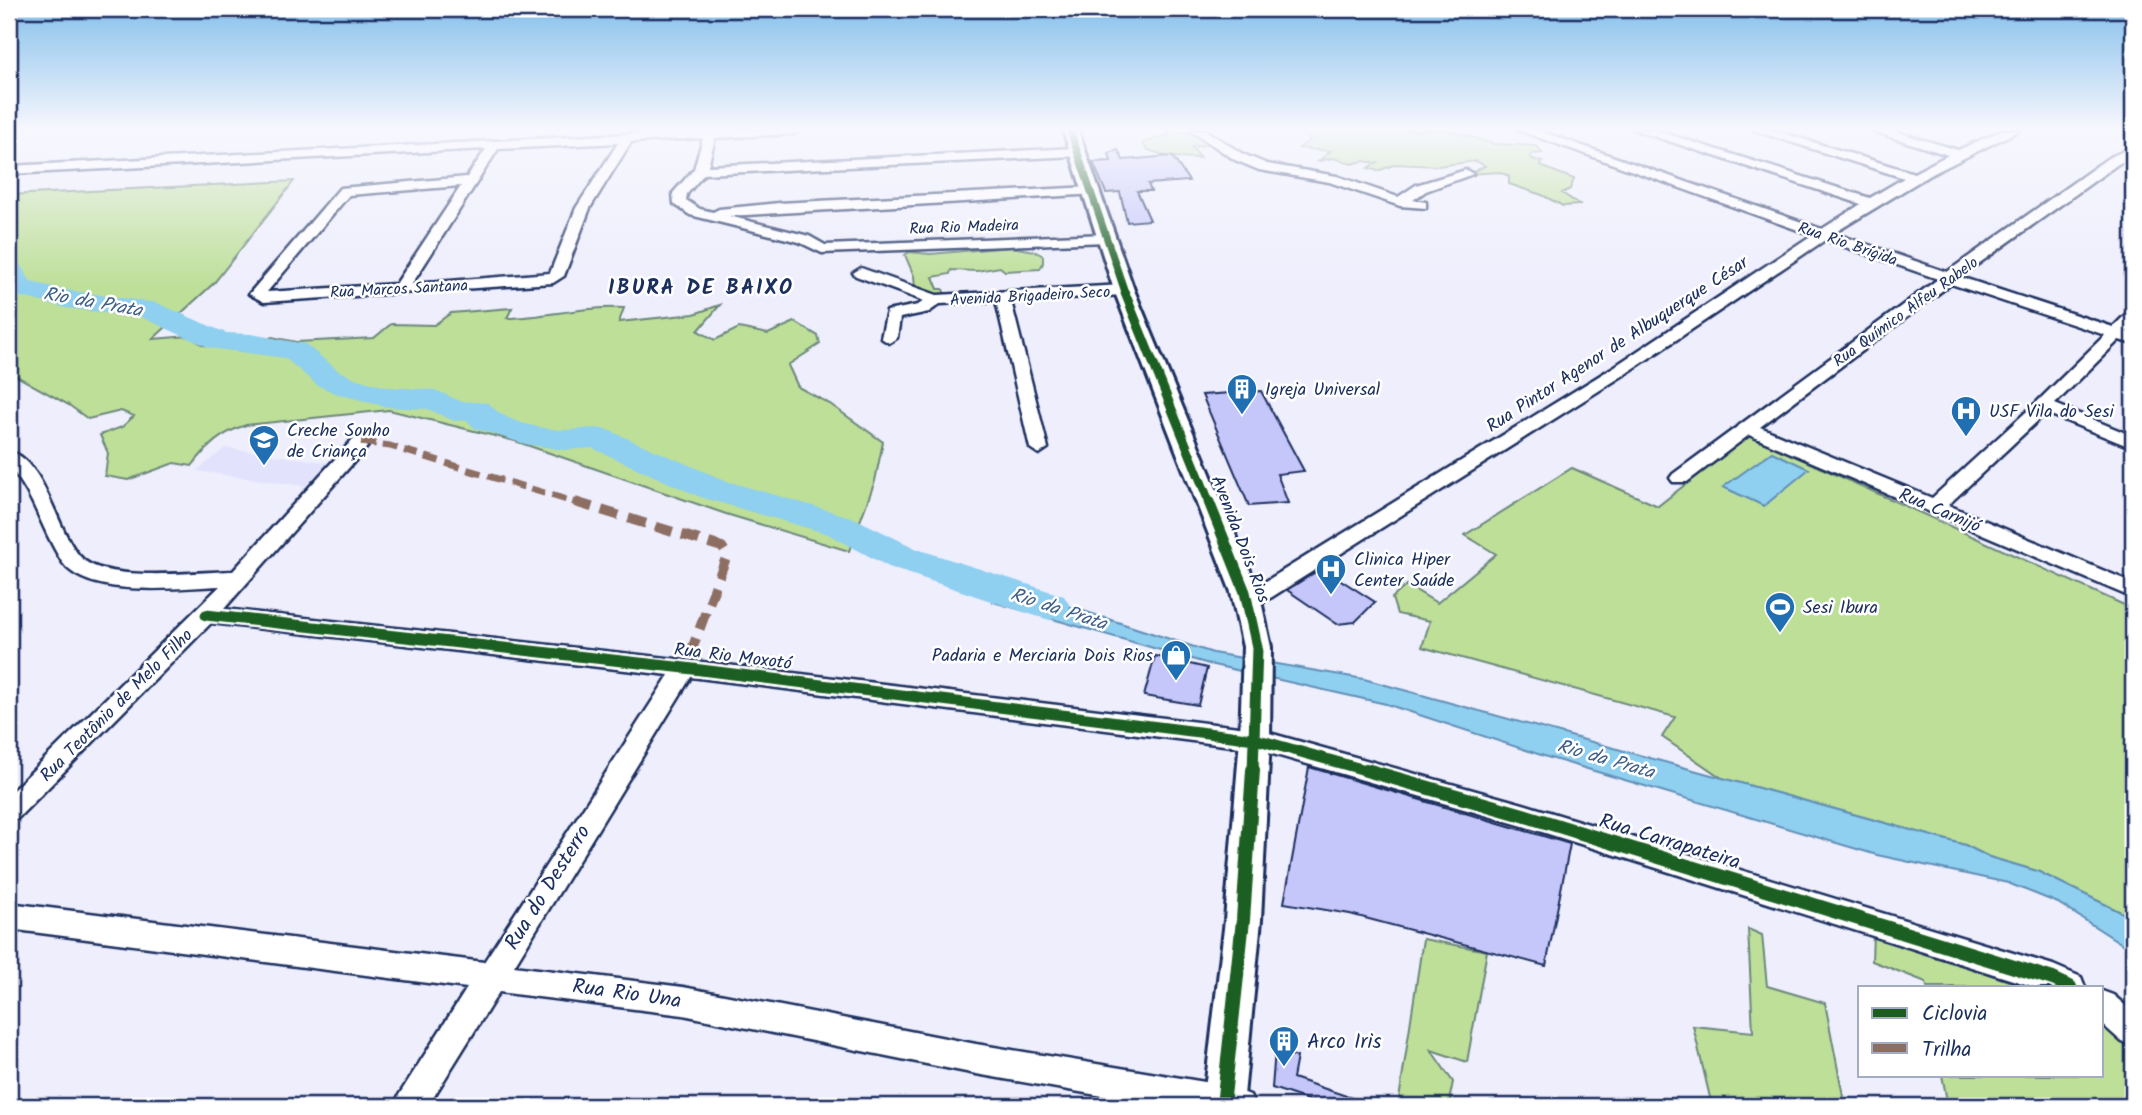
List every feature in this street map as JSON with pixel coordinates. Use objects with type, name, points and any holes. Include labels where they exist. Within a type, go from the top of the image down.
[{"type":"main road","name":"Avenida Dois Rios","points":[[1088,182],[1124,290],[1248,602],[1257,669],[1255,739],[1229,1104]]},
{"type":"street","name":"Rua Marcos Santana","points":[[459,182],[345,191],[257,294],[264,297],[548,280],[556,276],[583,208],[599,182]]},
{"type":"street","points":[[402,287],[471,182]]},
{"type":"street","points":[[690,182],[680,193],[679,201],[695,212],[713,214],[779,207],[1091,191]]},
{"type":"street","points":[[1341,182],[1400,202],[1420,205]]},
{"type":"street","points":[[1400,202],[1424,187],[1440,182]]},
{"type":"street","name":"Rua Rio Brígida","points":[[1674,182],[2133,339]]},
{"type":"street","points":[[1806,182],[1872,203]]},
{"type":"street","name":"Rua Pintor Agenor de Albuquerque César","points":[[1248,602],[1671,337],[1824,234],[1910,182]]},
{"type":"street","name":"Rua Químico Alfeu Rabelo","points":[[1680,478],[1949,278],[2084,182]]},
{"type":"street","name":"Rua Rio Madeira","points":[[713,214],[804,239],[823,249],[1107,238]]},
{"type":"street","points":[[862,274],[936,300]]},
{"type":"street","name":"Avenida Brigadeiro Seco","points":[[936,300],[1124,290]]},
{"type":"street","points":[[1003,298],[1039,448]]},
{"type":"street","points":[[889,338],[893,314],[926,308],[936,300]]},
{"type":"street","points":[[1933,508],[2043,406],[2133,316]]},
{"type":"street","points":[[2043,406],[2133,442]]},
{"type":"street","name":"Rua Carnijó","points":[[1747,428],[2133,591]]},
{"type":"street","name":"Rua Teotônio de Melo Filho","points":[[9,810],[206,615],[361,442]]},
{"type":"street","points":[[9,457],[35,484],[39,501],[66,548],[79,567],[88,572],[147,580],[238,578]]},
{"type":"street","name":"Rua Rio Moxotó","points":[[206,615],[685,668],[1255,739]]},
{"type":"street","name":"Rua do Desterro","points":[[410,1106],[685,668]]},
{"type":"street","name":"Rua Carrapateira","points":[[1255,739],[1523,815],[2053,979],[2068,986]]},
{"type":"street","name":"Rua Rio Una","points":[[9,916],[683,1001],[976,1059],[1229,1104]]},
{"type":"street","points":[[2104,1007],[2133,1031]]},
{"type":"shaded area","name":"Creche Sonho de Criança","points":[[225,448],[330,463],[305,486],[197,471]]},
{"type":"green space","points":[[293,182],[214,283],[153,339],[189,336],[203,345],[246,349],[272,337],[296,342],[374,338],[391,324],[434,325],[451,313],[512,308],[507,318],[624,308],[619,322],[694,314],[720,305],[698,331],[715,340],[739,328],[768,334],[795,322],[818,336],[820,344],[788,365],[798,387],[830,404],[883,442],[875,481],[849,551],[726,514],[515,441],[389,410],[246,425],[216,441],[192,466],[174,463],[128,480],[105,476],[108,453],[100,435],[122,427],[134,416],[121,411],[88,419],[69,405],[9,372],[9,195]]},
{"type":"green space","points":[[1573,182],[1570,189],[1562,193],[1580,205],[1563,206],[1542,195],[1509,184]]},
{"type":"green space","points":[[1011,247],[1035,251],[1043,256],[1040,269],[1005,271],[1000,267],[977,271],[951,270],[950,274],[933,277],[938,289],[943,289],[945,295],[931,296],[915,290],[914,276],[905,255],[909,252],[930,254]]},
{"type":"green space","name":"Sesi Ibura","points":[[1748,435],[2133,609],[2133,918],[2037,871],[1989,857],[1965,845],[1722,778],[1662,737],[1675,717],[1422,647],[1430,621],[1397,614],[1392,598],[1407,585],[1437,603],[1496,554],[1465,535],[1572,468],[1658,506]]},
{"type":"green space","points":[[1748,929],[1762,935],[1767,986],[1825,1003],[1845,1106],[1712,1106],[1693,1026],[1753,1032]]},
{"type":"green space","points":[[1873,934],[2023,986],[1927,986],[1926,982],[1872,961]]},
{"type":"green space","points":[[1423,939],[1487,951],[1467,1062],[1431,1050],[1453,1082],[1448,1106],[1398,1106]]},
{"type":"green space","points":[[2104,1015],[2133,1041],[2133,1106],[1948,1106],[1942,1076],[2104,1076]]},
{"type":"water","points":[[1772,452],[1809,469],[1764,506],[1723,487]]},
{"type":"water","name":"Rio da Prata","points":[[1003,585],[1213,653],[1364,679],[1965,845],[1989,857],[2037,871],[2133,918],[2133,951],[2058,903],[2008,883],[1877,855],[1547,757],[1386,704],[1209,664],[993,602]]},
{"type":"building","points":[[1101,182],[1175,182],[1148,184],[1151,191],[1137,191],[1150,220],[1127,222],[1120,192],[1106,193]]},
{"type":"building","name":"Igreja Universal","points":[[1261,391],[1304,471],[1277,474],[1288,503],[1249,506],[1202,395]]},
{"type":"building","name":"Clinica Hiper Center Saúde","points":[[1322,568],[1375,602],[1355,622],[1337,624],[1287,590]]},
{"type":"building","name":"Padaria e Merciaria Dois Rios","points":[[1155,656],[1207,668],[1198,705],[1144,696]]},
{"type":"building","points":[[1309,767],[1570,844],[1546,966],[1350,914],[1284,903]]},
{"type":"building","name":"Arco Iris","points":[[1275,1050],[1297,1057],[1293,1078],[1367,1103],[1367,1106],[1326,1106],[1272,1088]]},
{"type":"waterway","name":"Rio da Prata","points":[[9,269],[20,288],[66,299],[147,309],[221,342],[251,343],[294,350],[328,378],[346,386],[386,397],[435,400],[454,411],[476,410],[486,421],[525,434],[564,440],[596,437],[713,489],[841,526],[903,558],[1050,606]]},
{"type":"marked path","points":[[361,442],[390,446],[722,547],[727,555],[685,668]]},
{"type":"cycle path","points":[[1088,182],[1124,290],[1245,592],[1257,647],[1255,739],[1243,920],[1223,1106]]},
{"type":"cycle path","points":[[206,615],[685,668],[1255,739],[1523,815],[2053,979],[2068,986]]},
{"type":"place","name":"Igreja Universal","points":[[1242,416]]},
{"type":"place","name":"USF Vila do Sesi","points":[[1966,438]]},
{"type":"place","name":"Creche Sonho de Criança","points":[[264,467]]},
{"type":"place","name":"Clinica Hiper Center Saúde","points":[[1331,596]]},
{"type":"place","name":"Sesi Ibura","points":[[1780,634]]},
{"type":"place","name":"Padaria e Merciaria Dois Rios","points":[[1176,682]]},
{"type":"place","name":"Arco Iris","points":[[1284,1068]]},
{"type":"district","name":"IBURA DE BAIXO","points":[[701,287]]}]
